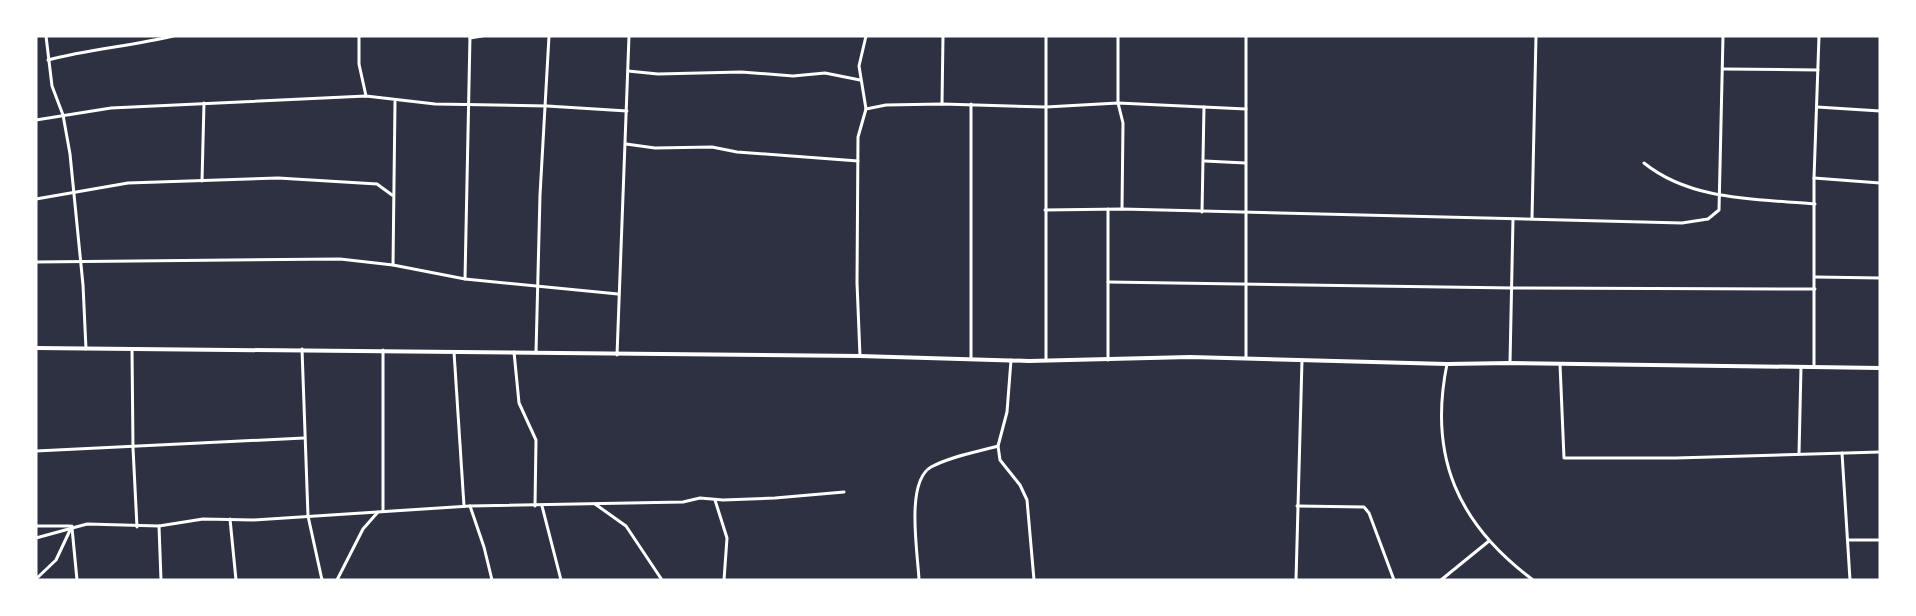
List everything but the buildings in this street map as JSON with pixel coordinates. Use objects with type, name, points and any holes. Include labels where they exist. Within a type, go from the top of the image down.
[{"type":"street","points":[[46,36],[52,86],[63,115],[74,193],[86,349]]},
{"type":"street","points":[[48,60],[74,53],[134,45],[173,36]]},
{"type":"street","points":[[358,36],[359,64],[366,96]]},
{"type":"street","points":[[465,279],[470,37],[482,36]]},
{"type":"street","points":[[536,353],[537,284],[549,36]]},
{"type":"street","points":[[617,355],[629,36]]},
{"type":"street","points":[[860,356],[857,284],[858,137],[866,109],[860,80],[860,59],[866,36]]},
{"type":"street","points":[[942,104],[943,36]]},
{"type":"street","points":[[1046,36],[1046,360]]},
{"type":"street","points":[[1118,36],[1119,103],[1123,123],[1122,209]]},
{"type":"street","points":[[1246,36],[1246,358]]},
{"type":"street","points":[[1532,219],[1536,36]]},
{"type":"street","points":[[1046,210],[1122,209],[1245,214],[1694,222],[1717,214],[1723,36]]},
{"type":"street","points":[[1814,367],[1814,178],[1819,36]]},
{"type":"street","points":[[1723,69],[1818,70]]},
{"type":"street","points":[[628,72],[658,74],[741,72],[793,76],[825,73],[860,80]]},
{"type":"street","points":[[36,120],[111,108],[366,96],[395,101],[627,111]]},
{"type":"street","points":[[393,265],[392,195],[395,101]]},
{"type":"street","points":[[202,181],[204,103]]},
{"type":"street","points":[[866,109],[886,105],[971,104],[1046,107],[1119,103],[1246,109]]},
{"type":"street","points":[[971,104],[971,357]]},
{"type":"street","points":[[1202,212],[1204,107]]},
{"type":"street","points":[[1817,107],[1880,111]]},
{"type":"street","points":[[626,144],[655,148],[712,147],[737,152],[858,161]]},
{"type":"street","points":[[1204,161],[1245,163]]},
{"type":"street","points":[[1644,163],[1656,173],[1718,196],[1815,204]]},
{"type":"street","points":[[1814,178],[1880,183]]},
{"type":"street","points":[[36,199],[128,183],[202,181],[314,180],[377,184],[392,195]]},
{"type":"street","points":[[1108,209],[1108,360]]},
{"type":"street","points":[[1510,363],[1514,219]]},
{"type":"street","points":[[36,262],[340,259],[393,265],[465,279],[537,284],[618,294]]},
{"type":"street","points":[[1815,277],[1880,278]]},
{"type":"street","points":[[1108,282],[1513,288],[1815,288]]},
{"type":"street","points":[[132,347],[133,448],[137,527]]},
{"type":"street","points":[[36,348],[132,347],[617,355],[971,357],[1011,360],[1246,358],[1447,364],[1880,368]]},
{"type":"street","points":[[302,349],[308,516],[322,580]]},
{"type":"street","points":[[337,580],[363,529],[381,512],[382,351]]},
{"type":"street","points":[[454,351],[464,506]]},
{"type":"street","points":[[514,352],[519,403],[536,440],[535,506]]},
{"type":"street","points":[[1011,360],[1007,412],[998,446],[1001,464],[1020,485],[1029,510],[1034,580]]},
{"type":"street","points":[[1296,580],[1302,360]]},
{"type":"street","points":[[1447,364],[1441,402],[1441,424],[1456,494],[1489,541],[1533,580]]},
{"type":"street","points":[[1560,364],[1564,458],[1676,458],[1880,452]]},
{"type":"street","points":[[1799,454],[1801,367]]},
{"type":"street","points":[[36,451],[304,438]]},
{"type":"street","points":[[919,580],[916,513],[918,487],[925,473],[943,462],[998,446]]},
{"type":"street","points":[[1842,453],[1850,540],[1850,580]]},
{"type":"street","points":[[36,526],[87,524],[137,527],[184,521],[464,506],[542,506],[789,498],[844,492]]},
{"type":"street","points":[[715,499],[727,538],[724,580]]},
{"type":"street","points":[[594,504],[626,526],[662,580]]},
{"type":"street","points":[[470,506],[492,580]]},
{"type":"street","points":[[542,506],[561,580]]},
{"type":"street","points":[[1298,506],[1364,507],[1369,513],[1394,580]]},
{"type":"street","points":[[230,519],[236,580]]},
{"type":"street","points":[[36,538],[72,526]]},
{"type":"street","points":[[36,579],[56,560],[72,526]]},
{"type":"street","points":[[72,526],[76,580]]},
{"type":"street","points":[[159,526],[161,580]]},
{"type":"street","points":[[1850,540],[1880,540]]},
{"type":"street","points":[[1441,580],[1489,541]]}]
